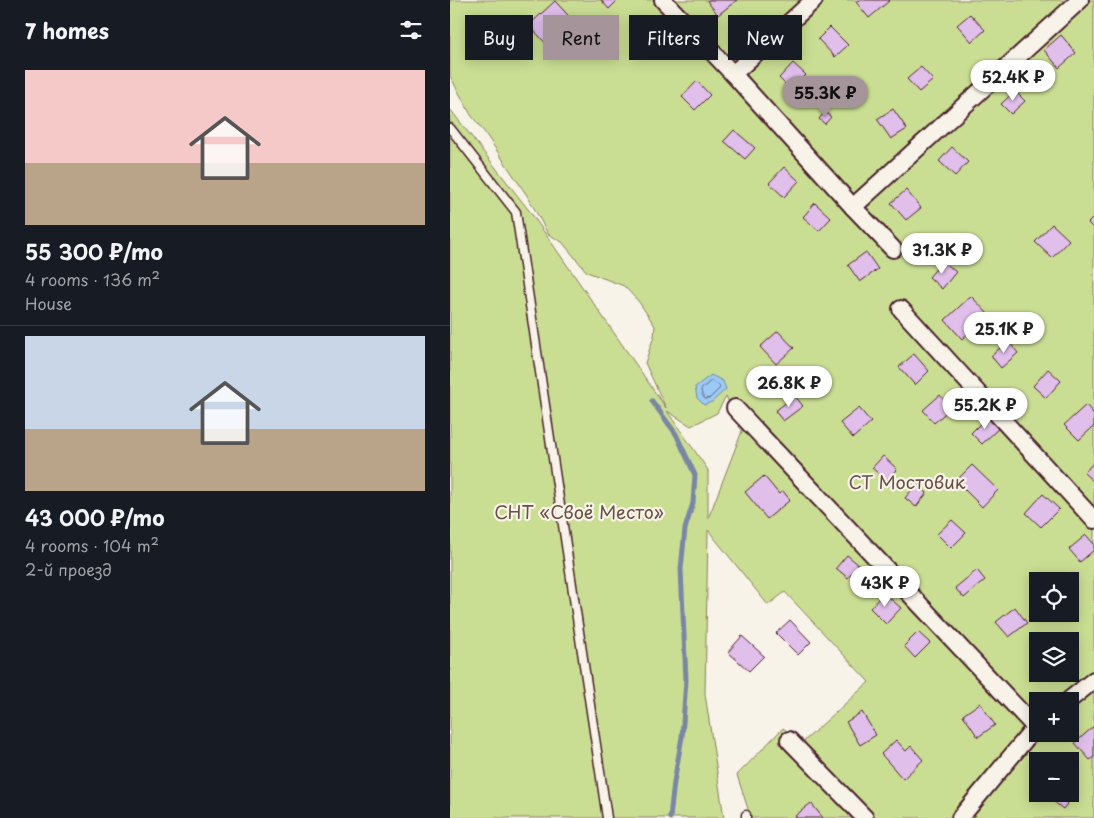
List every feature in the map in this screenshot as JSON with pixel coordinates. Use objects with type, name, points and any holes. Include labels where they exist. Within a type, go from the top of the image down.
[{"type":"street","points":[[663,0],[734,74],[893,249]]},
{"type":"street","points":[[734,74],[814,0]]},
{"type":"street","points":[[853,207],[1080,0]]},
{"type":"street","points":[[901,309],[1094,520]]},
{"type":"street","points":[[735,408],[1029,718]]},
{"type":"street","points":[[1079,696],[1091,690]]},
{"type":"street","points":[[960,818],[1029,734]]},
{"type":"street","points":[[789,740],[865,818]]},
{"type":"lane","points":[[450,128],[516,212],[607,818]]},
{"type":"green space","points":[[450,0],[1094,0],[1094,818],[751,818],[737,775],[783,728],[802,743],[869,682],[785,592],[768,605],[708,530],[705,694],[724,818],[450,818],[450,109],[531,213],[666,408],[645,363],[654,336],[655,326],[639,302],[624,286],[587,272],[562,242],[548,234],[528,197],[471,115],[450,76]],"holes":[[[726,396],[742,431],[708,519],[708,470],[667,411],[691,426],[717,413]]]},
{"type":"water","points":[[711,375],[723,381],[726,389],[712,402],[704,405],[697,398],[695,387]]},
{"type":"building","points":[[601,0],[618,0],[609,9]]},
{"type":"building","points":[[709,0],[737,0],[718,15],[707,1]]},
{"type":"building","points":[[859,0],[889,1],[869,18],[856,2]]},
{"type":"building","points":[[555,1],[568,15],[543,15],[543,40],[533,29],[533,21]]},
{"type":"building","points":[[970,14],[985,30],[972,42],[957,25]]},
{"type":"building","points":[[830,27],[848,45],[835,57],[818,39]]},
{"type":"building","points":[[1061,35],[1076,53],[1059,68],[1044,50]]},
{"type":"building","points":[[793,63],[806,75],[791,90],[779,78]]},
{"type":"building","points":[[921,67],[933,80],[919,92],[907,79]]},
{"type":"building","points":[[697,81],[710,95],[695,110],[682,97]]},
{"type":"building","points":[[1015,91],[1025,101],[1011,114],[1001,104]]},
{"type":"building","points":[[893,109],[907,129],[891,139],[877,119]]},
{"type":"building","points":[[825,112],[831,117],[825,124],[819,119]]},
{"type":"building","points":[[734,130],[755,148],[745,159],[724,141]]},
{"type":"building","points":[[952,147],[968,162],[955,176],[939,161]]},
{"type":"building","points":[[784,167],[799,181],[784,197],[769,183]]},
{"type":"building","points":[[906,190],[921,208],[906,220],[891,203]]},
{"type":"building","points":[[815,203],[831,218],[819,231],[803,217]]},
{"type":"building","points":[[1094,217],[1094,229],[1088,223]]},
{"type":"building","points":[[1052,224],[1069,240],[1052,258],[1035,242]]},
{"type":"building","points":[[866,252],[878,269],[860,282],[848,265]]},
{"type":"building","points":[[943,261],[956,272],[942,289],[929,277]]},
{"type":"building","points":[[971,296],[988,314],[962,339],[945,320]]},
{"type":"building","points":[[778,331],[794,348],[776,364],[760,347]]},
{"type":"building","points":[[1008,341],[1018,353],[1001,368],[991,356]]},
{"type":"building","points":[[914,354],[929,371],[915,385],[899,367]]},
{"type":"building","points":[[1048,369],[1061,381],[1046,398],[1033,386]]},
{"type":"building","points":[[940,395],[951,408],[934,423],[923,410]]},
{"type":"building","points":[[795,396],[803,406],[783,421],[775,411]]},
{"type":"building","points":[[1086,405],[1094,414],[1094,426],[1079,440],[1064,425]]},
{"type":"building","points":[[859,408],[871,422],[853,438],[840,423]]},
{"type":"building","points":[[987,417],[999,428],[982,444],[971,433]]},
{"type":"building","points":[[883,456],[897,469],[886,480],[872,468]]},
{"type":"building","points":[[1094,462],[1094,482],[1084,473]]},
{"type":"building","points":[[972,465],[998,490],[982,507],[956,481]]},
{"type":"building","points":[[764,476],[779,494],[783,491],[790,500],[767,519],[745,492]]},
{"type":"building","points":[[917,484],[927,493],[916,507],[905,498]]},
{"type":"building","points":[[1043,494],[1059,509],[1041,527],[1026,513]]},
{"type":"building","points":[[952,520],[966,533],[951,548],[937,534]]},
{"type":"building","points":[[1086,535],[1094,544],[1094,550],[1080,562],[1069,549]]},
{"type":"building","points":[[847,555],[859,565],[848,578],[836,568]]},
{"type":"building","points":[[977,570],[985,580],[964,598],[955,588]]},
{"type":"building","points":[[884,593],[901,608],[886,624],[870,608]]},
{"type":"building","points":[[1015,607],[1027,623],[1009,637],[996,622]]},
{"type":"building","points":[[790,620],[811,642],[798,655],[776,633]]},
{"type":"building","points":[[918,632],[930,643],[915,658],[904,646]]},
{"type":"building","points":[[742,636],[764,656],[749,671],[728,652]]},
{"type":"building","points":[[980,703],[995,725],[978,737],[963,715]]},
{"type":"building","points":[[862,712],[876,735],[860,745],[846,722]]},
{"type":"building","points":[[1094,726],[1094,757],[1090,760],[1075,743],[1079,742],[1079,739]]},
{"type":"building","points":[[896,740],[906,751],[911,746],[923,760],[903,779],[881,754]]},
{"type":"building","points":[[1054,802],[1069,802],[1063,809]]},
{"type":"building","points":[[811,803],[823,818],[797,818],[795,816]]},
{"type":"waterway","points":[[652,401],[676,434],[695,475],[693,503],[685,529],[681,569],[686,680],[682,737],[670,818]]},
{"type":"park label","name":"СТ Мостовик","points":[[907,481]]},
{"type":"park label","name":"СНТ «Своё Место»","points":[[579,511]]}]
